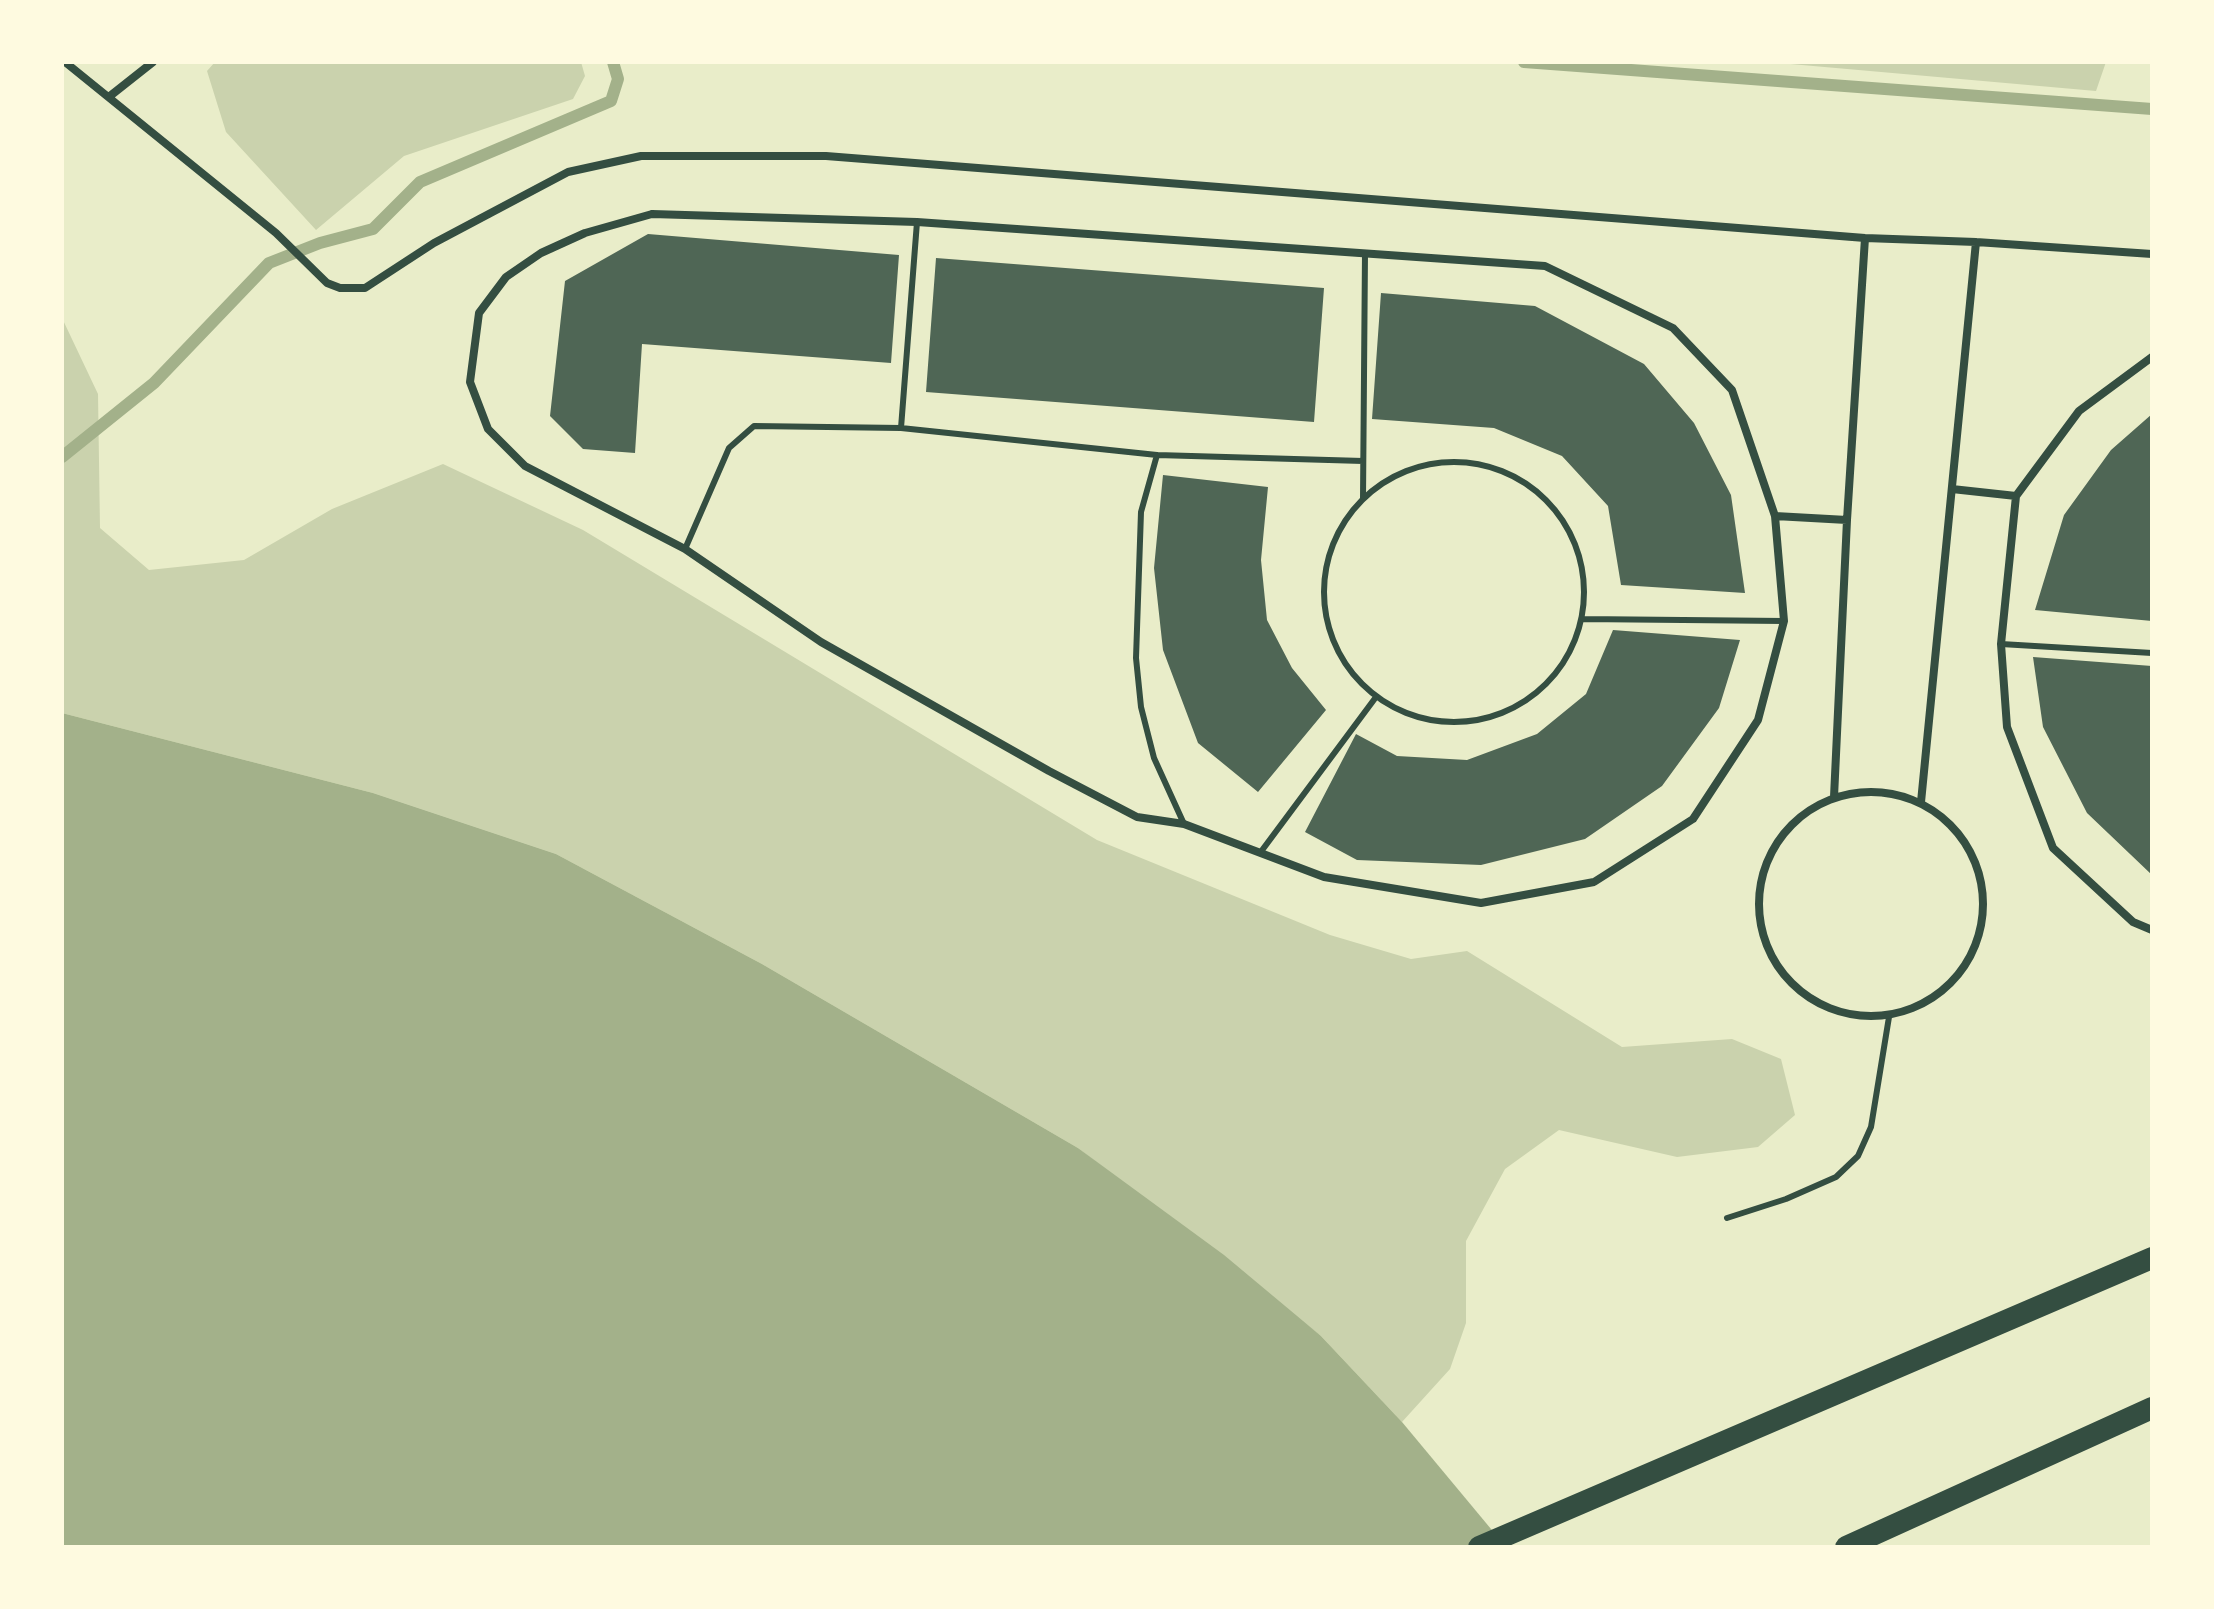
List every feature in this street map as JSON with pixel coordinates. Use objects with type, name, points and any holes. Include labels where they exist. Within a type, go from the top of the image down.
[{"type":"highway","points":[[1479,1547],[2152,1258]]},
{"type":"highway","points":[[1846,1547],[2139,1416]]},
{"type":"street","points":[[65,62],[276,233],[327,283],[340,288],[365,288],[434,243],[568,172],[641,156],[841,157],[1865,238],[2152,254]]},
{"type":"street","points":[[110,96],[153,62]]},
{"type":"street","points":[[652,214],[917,222],[1545,266],[1673,328],[1732,390],[1775,516],[1784,621],[1758,720],[1693,819],[1594,882],[1481,903],[1324,877],[1184,824],[1137,817],[821,642],[685,549],[525,466],[488,429],[470,382],[479,313],[506,277],[541,253],[585,233],[652,214]]},
{"type":"street","points":[[1834,797],[1865,238]]},
{"type":"street","points":[[1921,802],[1976,242]]},
{"type":"street","points":[[2152,357],[2079,411],[2016,496],[2001,644],[2007,727],[2053,848],[2133,922],[2152,930]]},
{"type":"street","points":[[1952,489],[2016,496]]},
{"type":"street","points":[[1775,516],[1847,520]]},
{"type":"street","points":[[1878,791],[1921,802],[1964,839],[1984,892],[1976,949],[1941,994],[1889,1017],[1833,1011],[1786,981],[1759,932],[1760,876],[1786,827],[1834,797],[1878,791]]},
{"type":"lane","points":[[901,428],[917,222]]},
{"type":"lane","points":[[1363,498],[1365,253]]},
{"type":"lane","points":[[685,549],[729,448],[754,426],[901,428],[1157,455],[1363,461]]},
{"type":"lane","points":[[1157,455],[1141,512],[1136,658],[1141,707],[1154,758],[1184,824]]},
{"type":"lane","points":[[1437,463],[1478,464],[1518,478],[1550,503],[1573,538],[1585,578],[1582,619],[1566,659],[1538,692],[1501,714],[1458,722],[1414,716],[1376,697],[1349,670],[1331,637],[1323,601],[1326,563],[1340,528],[1363,498],[1397,474],[1437,463]]},
{"type":"lane","points":[[1582,619],[1784,621]]},
{"type":"lane","points":[[2001,644],[2152,653]]},
{"type":"lane","points":[[1260,853],[1376,697]]},
{"type":"lane","points":[[1727,1218],[1786,1199],[1836,1177],[1858,1156],[1871,1127],[1889,1017]]},
{"type":"shaded area","points":[[215,62],[581,62],[585,76],[573,99],[404,156],[316,230],[226,132],[207,71]]},
{"type":"shaded area","points":[[1768,62],[2106,62],[2096,91]]},
{"type":"shaded area","points":[[62,318],[98,394],[100,528],[149,570],[244,560],[332,509],[443,464],[583,530],[1097,840],[1330,935],[1411,959],[1467,951],[1622,1047],[1732,1039],[1781,1059],[1795,1115],[1758,1147],[1677,1157],[1559,1130],[1505,1169],[1466,1241],[1466,1323],[1450,1369],[1402,1422],[1321,1336],[1078,1148],[762,964],[556,854],[373,793],[62,713]]},
{"type":"shaded area","points":[[62,713],[373,793],[556,854],[762,964],[1078,1148],[1224,1255],[1321,1336],[1402,1422],[1506,1547],[62,1547]]},
{"type":"building","points":[[648,234],[899,255],[891,363],[642,344],[635,453],[583,449],[550,416],[565,281]]},
{"type":"building","points":[[936,258],[1324,288],[1314,422],[926,392]]},
{"type":"building","points":[[1381,293],[1535,306],[1644,364],[1694,423],[1731,495],[1745,593],[1621,585],[1608,506],[1562,456],[1494,428],[1372,419]]},
{"type":"building","points":[[2152,414],[2152,621],[2035,610],[2064,515],[2111,450]]},
{"type":"building","points":[[1163,475],[1268,487],[1261,560],[1267,620],[1292,668],[1326,710],[1258,792],[1198,743],[1163,650],[1154,568]]},
{"type":"building","points":[[1613,630],[1740,640],[1719,708],[1662,786],[1585,839],[1481,865],[1357,860],[1305,832],[1356,734],[1397,756],[1467,760],[1537,734],[1586,694]]},
{"type":"building","points":[[2033,657],[2152,666],[2152,875],[2087,813],[2043,727]]},
{"type":"waterway","points":[[62,457],[154,383],[269,263],[320,243],[373,229],[420,182],[611,101],[618,79],[613,62]]},
{"type":"waterway","points":[[1524,62],[2152,109]]}]
